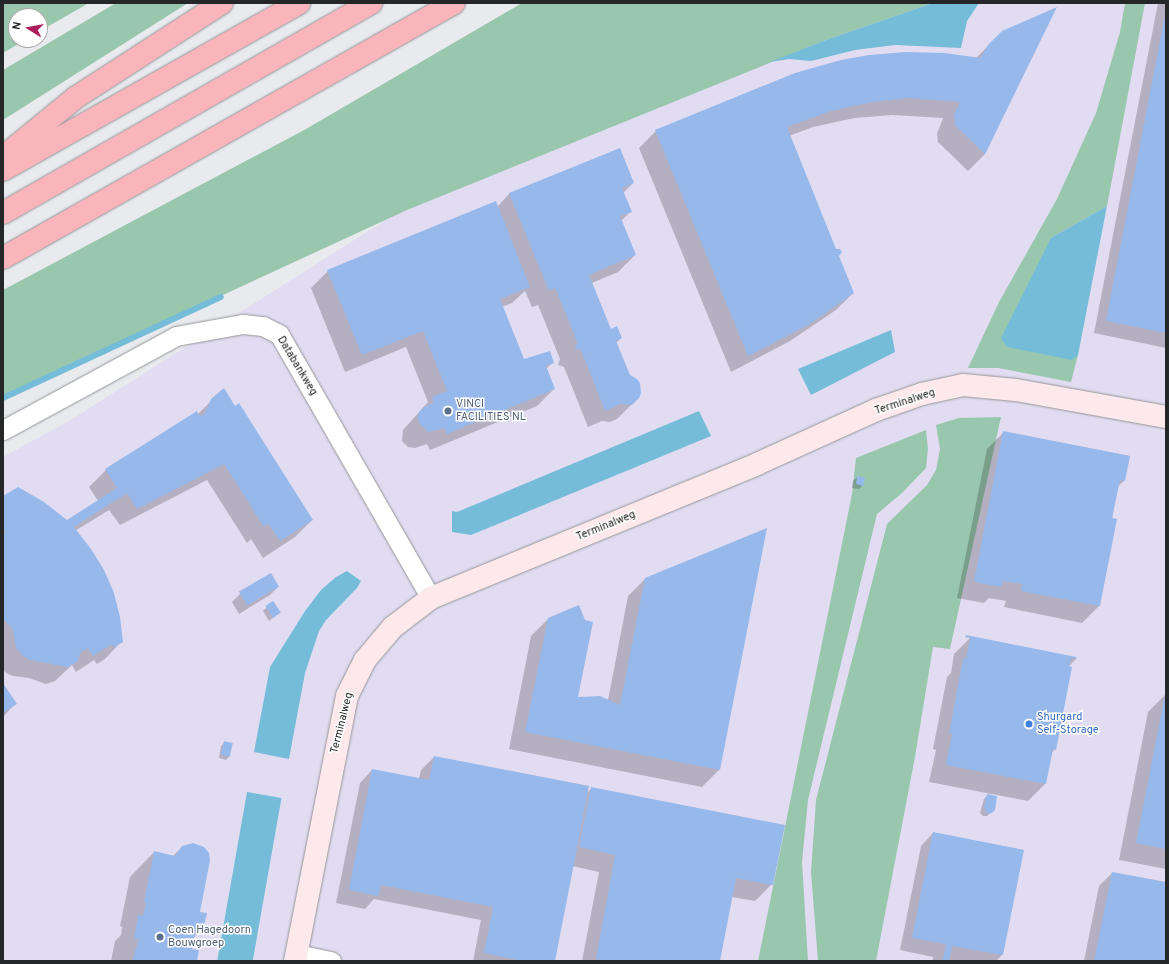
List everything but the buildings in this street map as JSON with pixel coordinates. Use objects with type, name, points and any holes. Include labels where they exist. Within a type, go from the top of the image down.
[{"type":"highway","points":[[3,157],[75,98],[222,3]]},
{"type":"highway","points":[[3,170],[299,3]]},
{"type":"highway","points":[[3,213],[371,3]]},
{"type":"highway","points":[[3,258],[454,3]]},
{"type":"street","name":"Databankweg","points":[[3,430],[176,336],[243,324],[263,326],[279,334],[431,598]]},
{"type":"street","name":"Terminalweg","points":[[296,958],[347,696],[365,660],[379,643],[393,627],[431,598],[757,464],[876,410],[922,394],[964,385],[986,387],[1016,390],[1166,417]]},
{"type":"street","points":[[296,958],[331,961]]},
{"type":"shaded area","points":[[744,3],[1166,3],[1166,961],[3,961],[3,457],[69,421],[704,18]]},
{"type":"green space","points":[[3,3],[89,3],[48,26],[48,8],[8,8],[8,48],[11,48],[3,53]]},
{"type":"green space","points":[[116,3],[188,3],[3,120],[3,70],[40,48],[48,48],[48,43]]},
{"type":"green space","points":[[522,3],[933,3],[826,40],[407,210],[43,378],[3,399],[3,290],[306,129]]},
{"type":"green space","points":[[1125,3],[1145,3],[1107,206],[1051,238],[1072,359],[1078,355],[1071,382],[998,368],[968,368],[999,302],[1057,199],[1096,113],[1120,32]]},
{"type":"green space","points":[[1001,417],[950,649],[933,647],[915,757],[876,961],[818,961],[811,872],[816,800],[887,524],[927,485],[936,470],[940,449],[936,425],[959,418]]},
{"type":"green space","points":[[926,430],[928,449],[926,468],[902,493],[877,514],[808,800],[802,862],[808,961],[758,961],[852,494],[856,458]]},
{"type":"water","points":[[933,3],[979,3],[967,21],[961,48],[895,45],[855,50],[811,61],[789,59],[770,62],[826,40]]},
{"type":"water","points":[[1107,206],[1078,355],[1072,360],[1007,347],[1001,338],[1051,238]]},
{"type":"water","points":[[891,330],[895,352],[811,395],[798,369]]},
{"type":"water","points":[[699,411],[711,436],[471,535],[452,532],[452,511],[457,512]]},
{"type":"water","points":[[347,571],[361,581],[357,588],[326,620],[319,631],[305,673],[289,759],[254,752],[270,667],[305,611],[321,590],[336,577]]},
{"type":"water","points":[[247,792],[281,798],[253,961],[217,961]]},
{"type":"waterway","points":[[3,398],[221,297]]},
{"type":"place","name":"VINCI FACILITIES NL","points":[[448,411]]},
{"type":"place","name":"Shurgard Self-Storage","points":[[1029,724]]},
{"type":"place","name":"Coen Hagedoorn Bouwgroep","points":[[160,937]]}]
